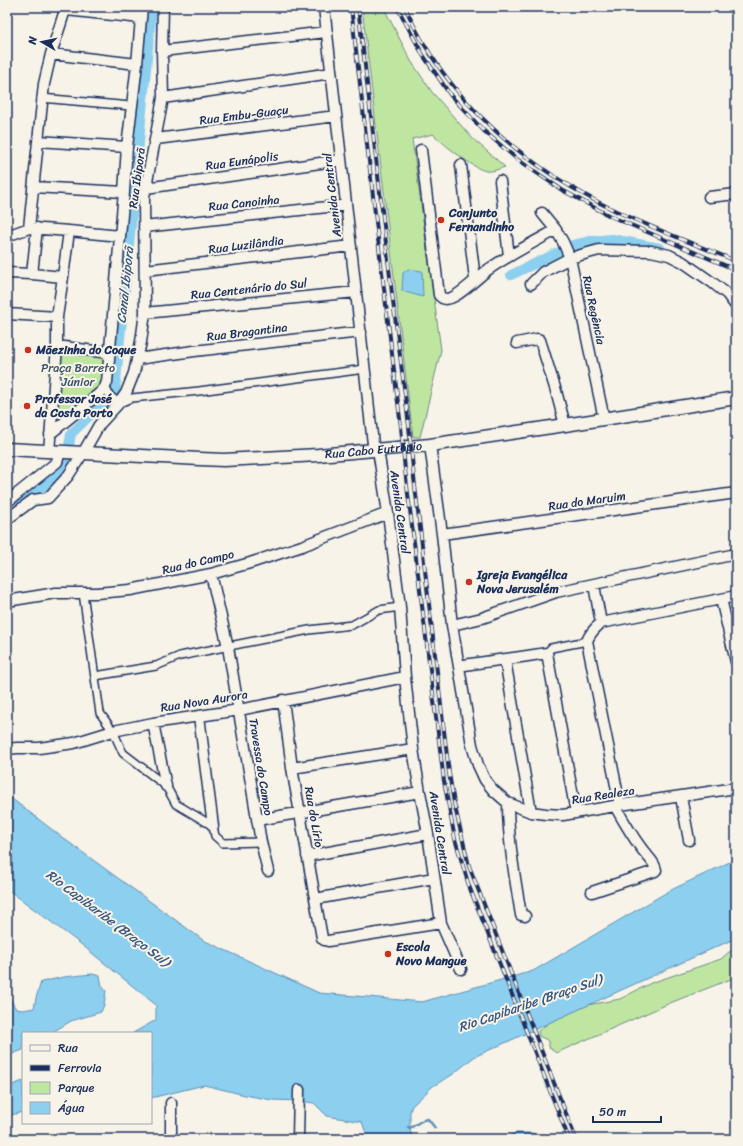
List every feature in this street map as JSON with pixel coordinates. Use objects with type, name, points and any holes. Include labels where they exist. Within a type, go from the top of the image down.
[{"type":"street","name":"Rua Ibiporã","points":[[105,387],[107,382],[127,147],[142,7]]},
{"type":"street","name":"Rua Ibiporã","points":[[8,518],[33,500],[48,498],[68,476],[99,425],[126,393],[134,373],[136,358],[141,342],[145,313],[144,197],[163,98],[163,7]]},
{"type":"street","name":"Avenida Central","points":[[324,7],[373,444],[378,450],[400,607],[405,677],[413,749],[428,834],[441,923],[461,969]]},
{"type":"street","points":[[32,274],[33,187],[41,98],[51,54],[66,8],[141,18]]},
{"type":"street","points":[[162,51],[326,32]]},
{"type":"street","points":[[51,54],[137,64]]},
{"type":"street","points":[[163,98],[331,73]]},
{"type":"street","points":[[41,98],[132,106]]},
{"type":"street","name":"Rua Embu-Guaçu","points":[[156,139],[336,116]]},
{"type":"street","points":[[38,141],[127,147]]},
{"type":"street","points":[[421,150],[440,298],[447,299],[455,296],[475,279],[509,256],[556,230]]},
{"type":"street","name":"Rua Eunápolis","points":[[146,188],[341,160]]},
{"type":"street","points":[[461,166],[475,279]]},
{"type":"street","points":[[500,181],[509,256]]},
{"type":"street","points":[[33,187],[124,192]]},
{"type":"street","points":[[709,197],[736,194]]},
{"type":"street","name":"Rua Canoinha","points":[[144,228],[346,205]]},
{"type":"street","name":"Rua Regência","points":[[542,213],[556,230],[570,258],[604,419]]},
{"type":"street","points":[[7,236],[33,228],[120,236]]},
{"type":"street","points":[[7,502],[57,462],[50,434],[57,317],[68,231]]},
{"type":"street","name":"Rua Luzilândia","points":[[145,270],[351,246]]},
{"type":"street","points":[[531,284],[543,272],[570,258],[599,250],[651,251],[669,255],[683,262],[727,294],[736,306]]},
{"type":"street","points":[[7,274],[32,274],[63,277]]},
{"type":"street","name":"Rua Centenário do Sul","points":[[145,313],[356,292]]},
{"type":"street","points":[[7,314],[57,317]]},
{"type":"street","name":"Rua Bragantina","points":[[136,358],[361,332]]},
{"type":"street","points":[[517,344],[537,339],[540,340],[565,425]]},
{"type":"street","points":[[56,346],[109,353]]},
{"type":"street","points":[[50,434],[101,392],[105,387],[110,396],[119,403],[132,398],[365,370]]},
{"type":"street","name":"Rua Cabo Eutrópio","points":[[7,449],[224,460],[318,455],[430,445],[736,398]]},
{"type":"street","points":[[430,445],[452,625],[459,666],[546,653],[551,648],[587,641]]},
{"type":"street","name":"Rua do Maruim","points":[[442,534],[736,493]]},
{"type":"street","name":"Rua do Campo","points":[[7,601],[56,593],[96,593],[130,590],[211,574],[302,546],[388,513]]},
{"type":"street","points":[[452,625],[482,618],[556,592],[736,554]]},
{"type":"street","name":"Travessa do Campo","points":[[211,574],[228,647],[257,820],[268,871]]},
{"type":"street","points":[[594,585],[601,623]]},
{"type":"street","points":[[83,593],[100,713],[113,731],[123,753],[166,786]]},
{"type":"street","points":[[592,892],[656,870],[655,865],[643,851],[632,834],[618,806],[587,641],[592,630],[601,623],[736,596]]},
{"type":"street","points":[[721,599],[734,647],[736,662]]},
{"type":"street","points":[[95,676],[156,666],[180,656],[309,630],[352,625],[379,610],[400,607]]},
{"type":"street","points":[[546,653],[576,814]]},
{"type":"street","points":[[504,660],[531,812]]},
{"type":"street","name":"Rua Realeza","points":[[459,666],[472,745],[478,765],[485,780],[493,790],[508,803],[531,812],[563,815],[736,788]]},
{"type":"street","name":"Rua Nova Aurora","points":[[7,749],[39,748],[74,743],[113,731],[153,723],[239,710],[283,700],[405,677]]},
{"type":"street","name":"Rua do Lírio","points":[[283,700],[292,768],[322,938],[328,941],[441,923]]},
{"type":"street","points":[[199,716],[215,836],[223,843],[261,842]]},
{"type":"street","points":[[153,723],[166,786],[176,804],[213,826]]},
{"type":"street","points":[[292,768],[413,749]]},
{"type":"street","points":[[257,820],[300,814],[420,792]]},
{"type":"street","points":[[681,797],[689,840]]},
{"type":"street","points":[[508,803],[508,821],[512,855],[521,915],[524,916]]},
{"type":"street","points":[[307,856],[428,834]]},
{"type":"street","points":[[315,899],[434,878]]},
{"type":"street","points":[[298,1139],[299,1090]]},
{"type":"street","points":[[171,1103],[172,1139]]},
{"type":"green space","points":[[362,7],[384,7],[411,61],[432,92],[472,138],[505,167],[486,171],[474,166],[433,134],[412,139],[441,350],[420,437],[413,437]]},
{"type":"green space","name":"Praça Barreto Júnior","points":[[55,349],[112,355],[105,384],[51,429]]},
{"type":"green space","points":[[736,950],[736,977],[670,1003],[556,1053],[549,1047],[549,1041],[539,1036],[538,1031],[550,1022],[588,1005],[620,999],[651,983],[721,959],[729,952]]},
{"type":"water","points":[[408,269],[422,271],[423,297],[402,291],[403,273]]},
{"type":"water","name":"Rio Capibaribe (Braço Sul)","points":[[7,795],[67,841],[203,940],[319,993],[422,1002],[533,971],[669,891],[736,859],[736,938],[474,1057],[452,1075],[433,1086],[412,1106],[410,1111],[410,1130],[413,1139],[368,1139],[362,1122],[327,1116],[314,1103],[272,1100],[204,1085],[152,1098],[152,1032],[135,1032],[156,1020],[156,1005],[82,945],[7,889]]},
{"type":"water","points":[[92,974],[100,976],[102,986],[106,991],[104,1005],[101,1012],[71,1021],[53,1032],[22,1032],[22,1050],[7,1056],[7,995],[16,1009],[23,1010],[34,1008],[41,982],[64,977]]},
{"type":"water","points":[[22,1081],[22,1112],[7,1116],[7,1087]]},
{"type":"water","points":[[517,1133],[532,1133],[535,1134],[537,1139],[510,1139],[511,1135]]},
{"type":"waterway","name":"Canal Ibiporã","points":[[20,504],[65,470],[71,434],[115,391],[152,7]]},
{"type":"waterway","points":[[573,245],[591,241],[612,239],[660,248]]},
{"type":"waterway","points":[[511,275],[561,251]]},
{"type":"waterway","points":[[408,1127],[410,1128],[423,1120],[428,1119],[435,1128]]},
{"type":"railway","points":[[351,7],[405,470],[444,781],[455,839],[469,886],[569,1139]]},
{"type":"railway","points":[[358,7],[409,426],[449,773],[454,803],[469,866],[576,1139]]},
{"type":"railway","points":[[397,7],[423,55],[451,96],[484,131],[518,160],[562,190],[610,216],[736,270]]},
{"type":"railway","points":[[405,7],[422,41],[443,72],[466,101],[492,128],[520,152],[583,194],[616,211],[736,261]]},
{"type":"place","name":"Conjunto Fernandinho","points":[[441,220]]},
{"type":"place","name":"Mãezinha do Coque","points":[[28,350]]},
{"type":"place","name":"Professor José da Costa Porto","points":[[27,406]]},
{"type":"place","name":"Igreja Evangélica Nova Jerusalém","points":[[469,582]]},
{"type":"place","name":"Escola Novo Mangue","points":[[388,954]]}]
